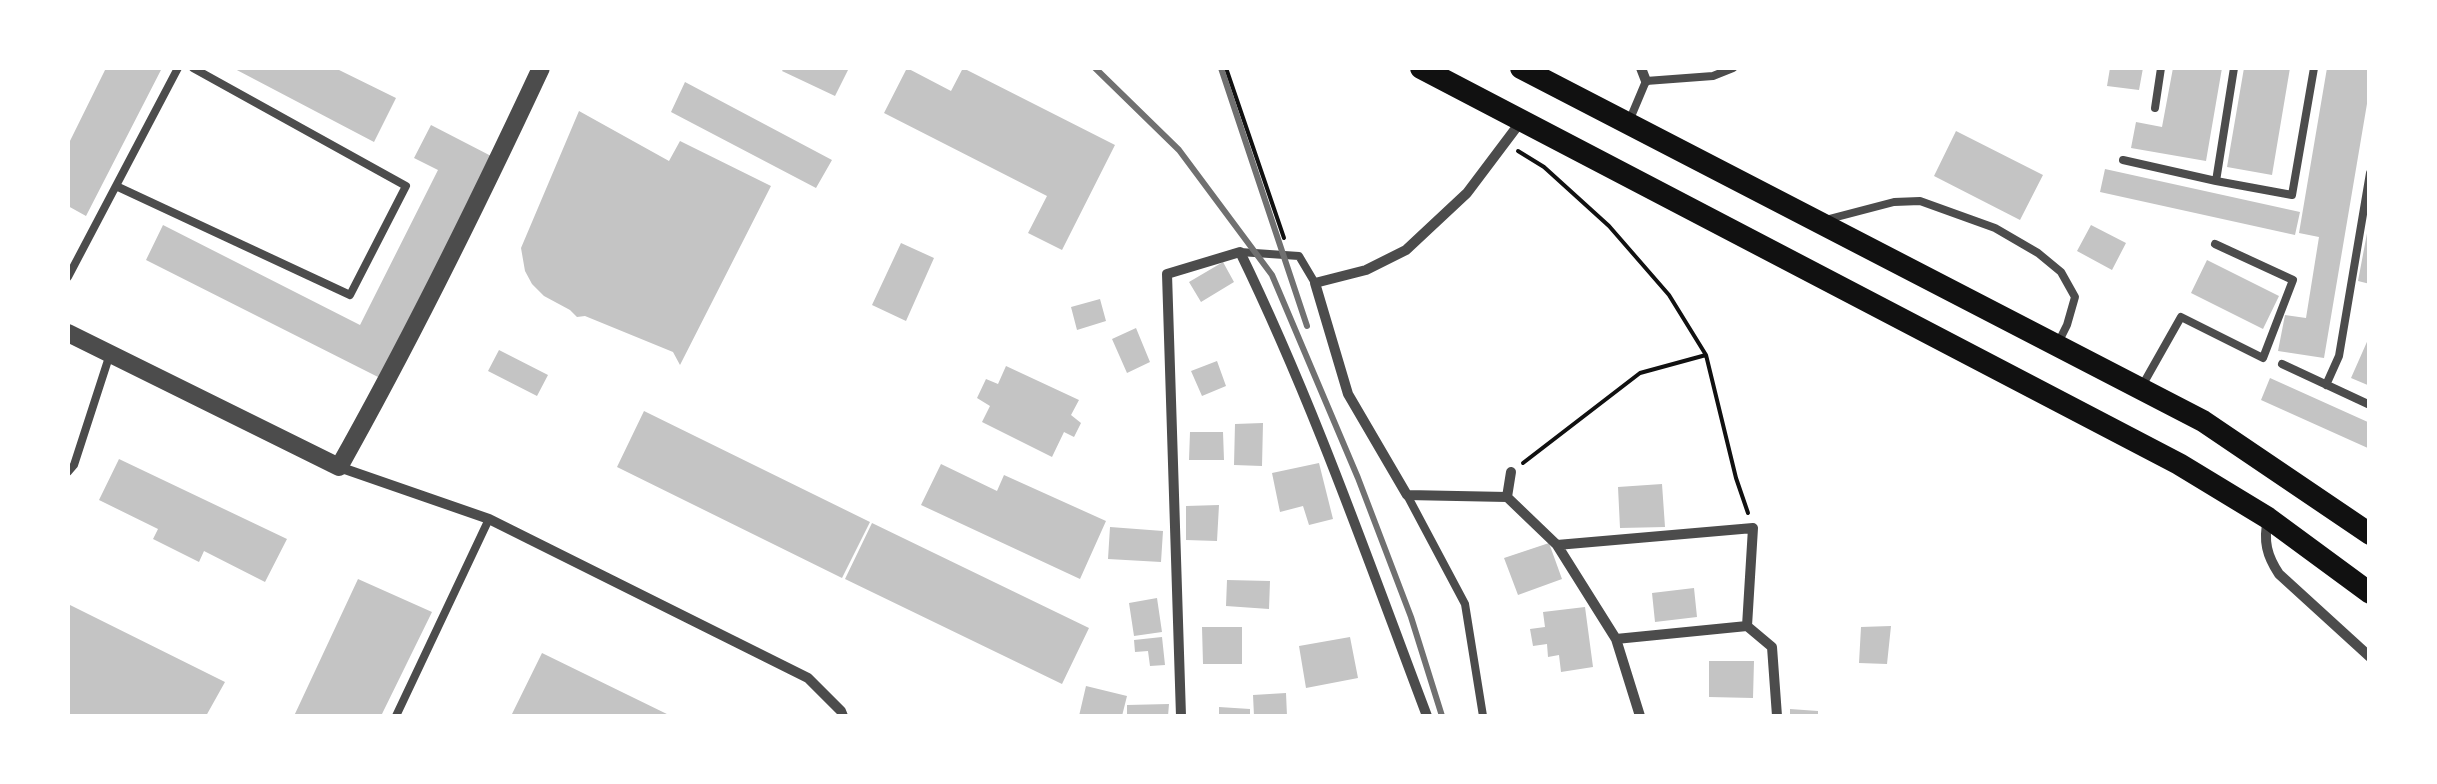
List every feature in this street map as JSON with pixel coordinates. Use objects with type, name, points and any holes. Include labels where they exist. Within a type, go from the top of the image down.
[{"type":"main road","points":[[1421,68],[2179,464],[2268,518],[2369,592]]},
{"type":"main road","points":[[1521,68],[2203,421],[2370,534]]},
{"type":"street","points":[[339,467],[494,170],[540,68]]},
{"type":"street","points":[[1642,68],[1646,81]]},
{"type":"street","points":[[1522,120],[1467,193],[1406,250],[1366,270],[1315,284],[1348,394],[1407,495],[1507,498],[1557,545],[1616,639],[1640,716]]},
{"type":"street","points":[[1182,716],[1166,274],[1240,252],[1321,436],[1427,716]]},
{"type":"street","points":[[68,333],[339,467],[489,520],[808,678],[843,716]]},
{"type":"street","points":[[1507,498],[1512,472]]},
{"type":"street","points":[[2268,518],[2266,545],[2279,574],[2370,657]]},
{"type":"street","points":[[1557,545],[1753,528],[1747,626]]},
{"type":"street","points":[[1616,639],[1747,626],[1772,648],[1777,716]]},
{"type":"lane","points":[[68,276],[178,68]]},
{"type":"lane","points":[[116,186],[350,295],[406,186],[193,68]]},
{"type":"lane","points":[[1629,122],[1646,81],[1713,76],[1733,68]]},
{"type":"lane","points":[[2155,108],[2161,68]]},
{"type":"lane","points":[[2216,181],[2234,68]]},
{"type":"lane","points":[[2124,160],[2292,195],[2314,68]]},
{"type":"lane","points":[[2326,384],[2339,356],[2370,173]]},
{"type":"lane","points":[[1816,220],[1920,200],[1994,228],[2038,253],[2061,272],[2075,297],[2056,347]]},
{"type":"lane","points":[[2140,390],[2181,316],[2264,358],[2294,280],[2215,244]]},
{"type":"lane","points":[[1240,252],[1299,256],[1315,284]]},
{"type":"lane","points":[[68,472],[74,465],[110,354]]},
{"type":"lane","points":[[2282,364],[2370,404]]},
{"type":"lane","points":[[1407,495],[1464,604],[1483,716]]},
{"type":"lane","points":[[396,716],[489,520]]},
{"type":"path","points":[[1226,68],[1289,253],[1299,256]]},
{"type":"path","points":[[1506,143],[1544,167],[1609,226],[1669,294],[1706,354],[1736,478],[1753,528]]},
{"type":"path","points":[[1512,472],[1640,372],[1706,354]]},
{"type":"building","points":[[106,68],[162,68],[86,216],[68,206],[68,145]]},
{"type":"building","points":[[233,68],[335,68],[396,98],[374,142]]},
{"type":"building","points":[[849,68],[835,96],[782,71]]},
{"type":"building","points":[[907,68],[951,91],[963,68],[1115,145],[1062,250],[1028,233],[1047,196],[884,113]]},
{"type":"building","points":[[2110,68],[2143,68],[2139,90],[2107,86]]},
{"type":"building","points":[[2173,68],[2222,68],[2206,161],[2131,148],[2136,122],[2162,127]]},
{"type":"building","points":[[2244,68],[2290,68],[2272,175],[2227,167]]},
{"type":"building","points":[[2327,68],[2370,68],[2370,86],[2324,358],[2278,351],[2285,315],[2306,318],[2319,237],[2299,233]]},
{"type":"building","points":[[685,82],[832,160],[816,188],[671,112]]},
{"type":"building","points":[[579,111],[669,161],[680,141],[771,186],[680,365],[673,352],[585,316],[577,317],[544,296],[525,271],[521,248]]},
{"type":"building","points":[[431,125],[493,157],[380,378],[146,260],[163,225],[360,325],[438,170],[414,158]]},
{"type":"building","points":[[1956,131],[2043,175],[2020,220],[1934,176]]},
{"type":"building","points":[[2105,169],[2300,212],[2295,235],[2100,192]]},
{"type":"building","points":[[2091,225],[2126,243],[2112,270],[2077,251]]},
{"type":"building","points":[[2370,228],[2370,284],[2358,281]]},
{"type":"building","points":[[901,243],[934,258],[906,321],[872,305]]},
{"type":"building","points":[[2207,260],[2279,296],[2263,329],[2191,293]]},
{"type":"building","points":[[1223,262],[1234,282],[1201,302],[1189,282]]},
{"type":"building","points":[[1100,299],[1106,321],[1077,330],[1071,307]]},
{"type":"building","points":[[1136,328],[1150,362],[1127,373],[1112,339]]},
{"type":"building","points":[[2370,335],[2370,386],[2351,378]]},
{"type":"building","points":[[499,350],[548,375],[537,396],[488,371]]},
{"type":"building","points":[[1217,361],[1226,386],[1202,396],[1191,371]]},
{"type":"building","points":[[1006,366],[1079,400],[1071,415],[1081,423],[1074,437],[1064,432],[1052,457],[982,422],[990,406],[977,398],[986,379],[998,384]]},
{"type":"building","points":[[2270,378],[2370,423],[2370,449],[2261,400]]},
{"type":"building","points":[[644,411],[870,522],[842,578],[617,467]]},
{"type":"building","points":[[1263,423],[1262,466],[1234,465],[1235,424]]},
{"type":"building","points":[[1190,432],[1223,432],[1224,460],[1189,460]]},
{"type":"building","points":[[119,459],[287,539],[265,582],[204,551],[199,562],[153,539],[158,529],[99,500]]},
{"type":"building","points":[[1319,463],[1333,519],[1309,525],[1303,506],[1280,512],[1272,473]]},
{"type":"building","points":[[941,464],[997,491],[1004,475],[1106,521],[1080,579],[921,505]]},
{"type":"building","points":[[1662,484],[1665,527],[1620,528],[1618,487]]},
{"type":"building","points":[[1219,505],[1217,541],[1186,540],[1186,506]]},
{"type":"building","points":[[872,523],[1089,628],[1062,684],[845,579]]},
{"type":"building","points":[[1110,527],[1163,531],[1161,562],[1108,559]]},
{"type":"building","points":[[1549,543],[1562,579],[1518,595],[1504,558]]},
{"type":"building","points":[[358,579],[432,612],[381,716],[294,716]]},
{"type":"building","points":[[1227,580],[1270,581],[1269,609],[1226,606]]},
{"type":"building","points":[[1694,588],[1697,617],[1655,622],[1652,593]]},
{"type":"building","points":[[1157,598],[1162,632],[1134,636],[1129,603]]},
{"type":"building","points":[[68,604],[225,682],[206,716],[68,716]]},
{"type":"building","points":[[1585,607],[1593,667],[1561,672],[1559,655],[1548,657],[1547,644],[1533,646],[1530,629],[1545,627],[1543,612]]},
{"type":"building","points":[[1891,626],[1887,664],[1859,663],[1861,627]]},
{"type":"building","points":[[1202,627],[1242,627],[1242,664],[1203,664]]},
{"type":"building","points":[[1162,637],[1165,665],[1150,666],[1148,651],[1135,652],[1134,640]]},
{"type":"building","points":[[1350,637],[1358,678],[1306,688],[1299,646]]},
{"type":"building","points":[[542,653],[671,716],[511,716]]},
{"type":"building","points":[[1709,661],[1754,661],[1753,698],[1709,697]]},
{"type":"building","points":[[1086,686],[1127,696],[1122,716],[1079,716]]},
{"type":"building","points":[[1286,693],[1287,716],[1254,716],[1253,695]]},
{"type":"building","points":[[1169,704],[1168,716],[1127,716],[1127,705]]},
{"type":"building","points":[[1219,707],[1250,709],[1250,716],[1219,716]]},
{"type":"building","points":[[1790,709],[1818,711],[1818,716],[1790,716]]},
{"type":"railway","points":[[1095,68],[1179,150],[1272,275],[1358,478],[1411,617],[1442,716]]},
{"type":"railway","points":[[1221,68],[1307,326]]}]
